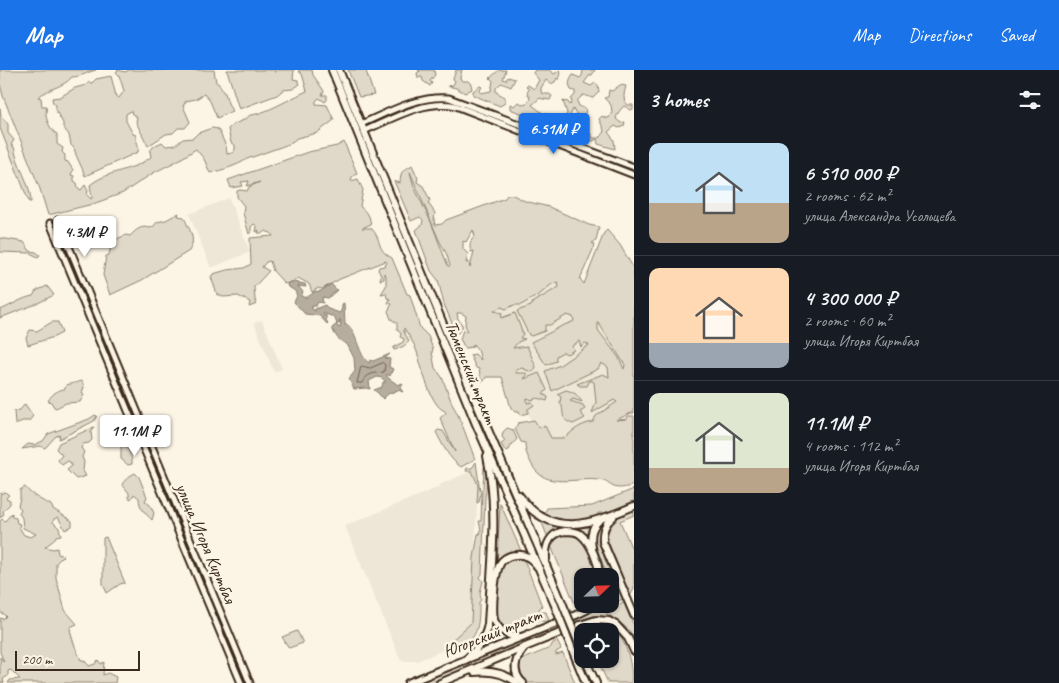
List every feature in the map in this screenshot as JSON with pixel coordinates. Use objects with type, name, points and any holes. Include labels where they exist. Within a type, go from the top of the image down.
[{"type":"main road","name":"Тюменский тракт","points":[[332,70],[476,424],[554,603],[586,683]]},
{"type":"main road","name":"Тюменский тракт","points":[[339,70],[455,353],[574,632]]},
{"type":"main road","points":[[465,660],[478,648],[484,637],[488,624],[489,605],[493,498],[486,451],[476,424]]},
{"type":"main road","points":[[510,479],[530,509],[544,519],[561,524],[573,524],[606,517]]},
{"type":"main road","points":[[597,568],[592,551],[592,529],[599,520],[634,506]]},
{"type":"main road","points":[[618,513],[605,525],[603,537],[634,615]]},
{"type":"main road","points":[[548,568],[546,547],[549,540],[556,533],[570,531],[580,534],[592,551]]},
{"type":"main road","points":[[524,637],[512,637],[505,634],[494,620],[497,573],[501,562],[515,555],[529,558],[540,571]]},
{"type":"main road","name":"Югорский тракт","points":[[408,683],[579,613]]},
{"type":"main road","name":"Югорский тракт","points":[[440,683],[590,622],[602,620],[616,625],[622,630],[633,650]]},
{"type":"main road","points":[[523,683],[515,669],[516,660],[525,647]]},
{"type":"main road","points":[[590,668],[596,681]]},
{"type":"main road","points":[[458,676],[485,670],[497,672],[517,683]]},
{"type":"street","points":[[361,124],[422,99],[436,96],[449,98],[634,167]]},
{"type":"street","points":[[364,132],[421,108],[447,104],[634,175]]},
{"type":"street","name":"улица Игоря Киртбая","points":[[58,220],[250,683]]},
{"type":"street","name":"улица Игоря Киртбая","points":[[50,223],[241,683]]},
{"type":"shaded area","points":[[0,70],[96,70],[72,77],[65,83],[38,97],[41,98],[42,106],[46,106],[48,123],[57,134],[57,144],[63,148],[62,152],[65,155],[65,161],[68,162],[73,170],[71,175],[74,176],[74,181],[81,190],[85,185],[88,191],[87,195],[91,199],[90,185],[105,176],[135,166],[151,157],[150,151],[154,146],[162,142],[166,146],[175,145],[183,139],[193,138],[198,133],[212,128],[218,129],[226,146],[227,154],[232,153],[235,150],[235,145],[231,143],[228,129],[230,127],[250,115],[270,109],[307,91],[299,70],[312,70],[313,75],[324,91],[322,95],[327,95],[325,102],[319,98],[316,104],[327,105],[334,120],[317,133],[297,138],[289,144],[247,159],[239,164],[210,173],[204,159],[196,149],[153,173],[123,193],[93,204],[48,215],[40,189],[3,96],[0,84]]},
{"type":"shaded area","points":[[118,70],[125,72],[129,70],[214,70],[216,82],[225,93],[232,111],[217,118],[210,101],[204,94],[196,99],[186,101],[183,106],[190,122],[185,128],[178,128],[173,133],[166,134],[148,146],[136,122],[137,117],[131,111],[126,114],[126,121],[133,134],[136,135],[138,152],[85,176],[52,98],[60,97],[75,88],[86,85],[89,82],[92,83],[96,79],[111,76],[116,96],[119,98],[124,91],[119,75],[116,72]]},
{"type":"shaded area","points":[[227,70],[275,70],[275,73],[277,70],[294,70],[293,79],[298,80],[300,84],[293,89],[283,90],[277,95],[239,109]]},
{"type":"shaded area","points":[[348,70],[367,70],[374,95],[359,97]]},
{"type":"shaded area","points":[[418,70],[434,70],[435,75],[430,81],[432,83],[430,86],[423,81],[422,77],[418,78],[417,73],[420,71]]},
{"type":"shaded area","points":[[456,70],[462,70],[460,78],[462,81],[468,81],[472,89],[465,93],[448,86],[453,85],[455,81],[453,79]]},
{"type":"shaded area","points":[[499,70],[506,70],[503,79],[506,80],[508,77],[515,79],[511,87],[501,83],[496,88],[496,92],[505,97],[505,103],[500,106],[473,95],[473,91],[480,86],[482,87],[481,93],[491,91],[493,81],[490,78]]},
{"type":"shaded area","points":[[535,70],[549,70],[554,74],[560,70],[561,73],[559,80],[557,78],[551,84],[546,80],[541,88],[541,92],[552,96],[550,100],[540,98],[532,105],[544,114],[548,114],[548,116],[539,120],[510,109],[510,104],[514,106],[518,102],[525,105],[529,101],[530,97],[527,93],[529,89],[526,86],[528,85],[534,89],[539,80],[533,73]]},
{"type":"shaded area","points":[[583,70],[595,70],[584,83],[591,86],[595,83],[598,85],[599,92],[593,98],[583,95],[577,101],[579,106],[586,109],[585,114],[580,116],[573,109],[569,118],[570,123],[583,128],[584,132],[575,134],[552,124],[549,121],[552,116],[555,123],[561,127],[564,125],[567,113],[563,101],[568,102],[570,105],[572,103],[571,99],[575,95],[575,91],[570,88],[570,81],[573,75],[580,78]]},
{"type":"shaded area","points":[[620,85],[626,86],[624,98],[628,105],[633,105],[633,109],[631,110],[624,106],[616,119],[621,123],[625,122],[624,126],[619,128],[615,126],[608,132],[614,140],[615,149],[598,144],[597,139],[593,141],[585,139],[587,135],[591,134],[593,138],[602,136],[604,130],[599,119],[602,116],[609,118],[612,112],[611,105],[604,98],[608,97],[609,90],[612,91]]},
{"type":"shaded area","points":[[0,108],[1,116],[8,124],[8,133],[14,140],[11,145],[14,147],[31,202],[29,202],[0,128]]},
{"type":"shaded area","points":[[344,142],[357,173],[352,177],[351,181],[358,179],[363,190],[360,206],[369,216],[371,224],[362,228],[371,228],[375,232],[381,248],[392,258],[407,294],[410,295],[420,328],[428,336],[433,349],[435,368],[442,377],[475,459],[461,467],[449,456],[436,432],[438,430],[443,431],[455,452],[440,418],[446,413],[435,402],[431,394],[416,349],[404,328],[409,341],[400,348],[394,350],[393,348],[403,342],[404,339],[400,337],[401,334],[397,329],[397,323],[391,319],[388,311],[392,304],[388,303],[390,299],[387,298],[386,293],[381,294],[386,286],[386,275],[384,273],[384,279],[380,280],[381,275],[378,270],[379,267],[387,263],[386,261],[312,292],[309,284],[298,278],[285,284],[273,271],[270,261],[266,262],[262,267],[269,271],[254,287],[257,304],[249,307],[250,302],[238,296],[223,297],[217,294],[211,277],[213,274],[244,268],[251,264],[250,238],[273,236],[265,231],[263,233],[258,233],[259,230],[256,232],[257,226],[254,224],[249,234],[243,213],[244,206],[237,197],[237,191],[247,191],[249,187],[260,182],[247,186],[249,181],[241,182],[243,186],[231,188],[228,180],[308,152],[337,146]]},
{"type":"shaded area","points":[[412,165],[418,178],[417,182],[423,186],[430,200],[428,203],[435,213],[435,225],[442,224],[446,220],[505,198],[507,195],[513,195],[525,201],[549,207],[589,225],[599,227],[596,241],[592,243],[595,245],[580,279],[584,284],[604,233],[607,230],[620,245],[634,269],[634,413],[616,420],[634,416],[634,485],[617,488],[599,480],[553,480],[538,473],[532,465],[526,452],[525,443],[521,442],[515,429],[518,423],[534,420],[539,427],[545,426],[551,438],[565,438],[585,424],[593,422],[596,416],[617,402],[614,400],[592,413],[596,402],[594,382],[590,380],[587,386],[577,384],[603,374],[609,377],[608,367],[601,363],[598,369],[552,391],[545,371],[560,365],[589,345],[585,343],[581,347],[579,341],[572,346],[574,350],[567,354],[563,352],[556,356],[556,361],[546,365],[531,342],[574,321],[573,317],[567,315],[550,325],[545,325],[545,331],[531,336],[517,311],[531,306],[533,302],[559,287],[558,282],[521,305],[514,305],[506,309],[501,307],[494,311],[502,313],[501,318],[515,313],[523,334],[520,338],[525,339],[518,342],[513,348],[527,346],[536,367],[531,372],[522,368],[516,370],[516,373],[526,373],[527,375],[524,379],[539,373],[547,390],[543,394],[548,397],[547,401],[527,398],[527,403],[532,402],[534,405],[528,409],[528,413],[520,415],[519,412],[515,412],[511,408],[502,377],[486,377],[484,381],[481,381],[479,369],[476,368],[470,355],[475,354],[481,360],[478,350],[473,344],[473,347],[465,348],[460,339],[463,330],[467,332],[466,316],[457,313],[458,319],[463,326],[456,333],[444,304],[438,280],[431,271],[416,230],[422,225],[423,220],[420,217],[411,221],[394,181],[400,183],[404,170]],"holes":[[[410,172],[447,255],[450,266],[448,266],[431,222],[414,187]],[[473,230],[475,236],[471,241],[470,247],[471,252],[474,251],[470,268],[469,262],[466,263],[468,254],[463,249],[463,241],[466,242]],[[598,322],[625,365],[624,369],[619,358],[598,330]]]},
{"type":"shaded area","points":[[229,198],[250,252],[211,268],[189,214]]},
{"type":"shaded area","points":[[179,213],[178,216],[184,217],[191,234],[192,242],[189,251],[142,280],[110,295],[103,275],[106,256],[109,255],[112,241],[126,235],[130,236],[141,228],[150,228],[157,222],[166,220]]},
{"type":"shaded area","points":[[0,238],[24,242],[30,251],[40,255],[38,257],[30,253],[0,252]]},
{"type":"shaded area","points":[[559,250],[591,314],[620,356],[634,396],[634,412],[546,449],[474,308]]},
{"type":"shaded area","points":[[47,286],[54,295],[0,318],[0,310],[24,298],[33,296],[36,291]]},
{"type":"shaded area","points":[[262,320],[282,369],[274,372],[254,323]]},
{"type":"shaded area","points":[[52,322],[58,322],[62,333],[28,345],[26,338],[30,330],[37,331]]},
{"type":"shaded area","points":[[82,381],[84,387],[82,393],[84,395],[80,402],[66,403],[56,408],[48,401],[55,393],[65,389],[66,385]]},
{"type":"shaded area","points":[[566,390],[579,397],[582,402],[573,399],[570,401],[583,405],[585,409],[580,412],[585,418],[573,424],[565,420],[560,402],[561,397],[557,394]]},
{"type":"shaded area","points":[[25,404],[33,416],[29,421],[15,424],[14,411],[20,410]]},
{"type":"shaded area","points":[[95,415],[97,416],[94,421],[59,439],[60,435],[56,436],[45,448],[40,446],[22,449],[28,444],[34,445],[43,441],[48,434]]},
{"type":"shaded area","points":[[94,427],[91,432],[92,440],[89,443],[83,444],[81,448],[84,452],[82,457],[84,462],[83,471],[86,476],[76,479],[67,470],[72,466],[70,462],[68,461],[62,465],[58,460],[62,455],[56,449],[59,443]]},
{"type":"shaded area","points":[[507,428],[513,430],[517,439],[509,450],[505,451],[501,444],[505,441],[502,437],[503,432]]},
{"type":"shaded area","points":[[121,442],[132,458],[132,464],[128,465],[121,459]]},
{"type":"shaded area","points":[[476,462],[480,491],[483,489],[484,467],[488,475],[485,497],[482,574],[480,577],[483,581],[480,593],[481,600],[479,602],[479,618],[473,637],[462,646],[454,649],[450,647],[451,641],[471,623],[474,558],[478,534],[480,533],[480,535],[481,530],[479,521],[481,521],[482,492],[477,503],[478,485],[472,471],[466,471],[467,468],[472,468]]},
{"type":"shaded area","points":[[472,471],[478,485],[471,623],[441,651],[417,661],[401,661],[345,526],[439,487],[439,485]]},
{"type":"shaded area","points":[[135,473],[139,477],[147,497],[145,501],[150,505],[154,513],[152,520],[141,508],[139,498],[134,494],[131,499],[129,498],[129,493],[122,484]]},
{"type":"shaded area","points":[[25,487],[33,495],[51,505],[53,509],[72,521],[72,526],[65,530],[58,517],[54,519],[53,522],[59,528],[61,535],[56,536],[45,547],[57,548],[58,554],[63,556],[56,563],[56,578],[65,610],[77,624],[70,627],[81,660],[84,660],[89,666],[95,664],[98,660],[101,664],[104,662],[103,675],[108,673],[116,677],[115,683],[8,683],[10,680],[20,679],[11,670],[8,671],[8,676],[3,679],[4,683],[0,683],[0,657],[4,662],[0,652],[0,618],[3,619],[6,616],[0,612],[0,521],[2,519],[5,521],[12,513],[12,517],[16,518],[17,523],[20,524],[19,527],[24,535],[31,537],[36,534],[23,528],[22,518],[19,513],[21,509],[18,506],[20,490]]},
{"type":"shaded area","points":[[634,489],[634,501],[606,513],[598,513],[597,515],[600,516],[593,518],[565,520],[544,514],[547,508],[592,506]]},
{"type":"shaded area","points":[[5,492],[9,495],[6,498],[10,500],[10,504],[3,511],[4,514],[0,518],[0,494]]},
{"type":"shaded area","points":[[500,503],[522,553],[507,554],[497,564]]},
{"type":"shaded area","points":[[634,510],[634,515],[620,521],[634,554],[634,589],[630,596],[606,533],[613,520]]},
{"type":"shaded area","points":[[543,520],[569,527],[591,525],[588,539],[579,531],[548,538],[542,523]]},
{"type":"shaded area","points":[[602,522],[600,541],[609,568],[604,568],[595,542],[595,531]]},
{"type":"shaded area","points":[[563,534],[571,535],[583,542],[590,554],[594,568],[574,568],[574,602],[551,546],[554,540]]},
{"type":"shaded area","points":[[106,537],[125,583],[120,584],[107,593],[103,584],[103,538]]},
{"type":"shaded area","points":[[521,559],[525,562],[542,606],[539,609],[540,612],[546,612],[549,620],[545,622],[539,620],[507,632],[498,623],[497,583],[502,567],[507,562]]},
{"type":"shaded area","points":[[619,590],[623,599],[619,601]]},
{"type":"shaded area","points":[[624,603],[634,626],[634,638],[627,628],[608,613],[619,613],[619,605]]},
{"type":"shaded area","points":[[591,613],[606,613],[608,617],[593,616],[583,619],[429,683],[418,683]]},
{"type":"shaded area","points":[[297,631],[303,643],[289,648],[282,637]]},
{"type":"shaded area","points":[[619,636],[630,663],[631,683],[608,683],[601,668],[619,668]]},
{"type":"shaded area","points":[[557,641],[561,649],[556,652],[556,655],[563,653],[575,683],[526,683],[518,673],[519,661],[550,648]]},
{"type":"water","points":[[288,283],[305,284],[306,287],[298,286],[303,292],[301,296],[304,297],[309,296],[313,292],[321,291],[331,284],[337,290],[328,298],[322,297],[323,303],[318,302],[316,306],[312,306],[312,309],[315,311],[315,309],[325,305],[328,309],[340,313],[344,303],[345,325],[348,325],[354,333],[363,356],[369,363],[370,360],[373,361],[390,354],[385,358],[390,359],[389,367],[393,369],[390,376],[387,374],[387,377],[398,385],[402,383],[400,388],[403,392],[398,390],[388,394],[383,399],[374,390],[382,387],[383,382],[386,382],[382,378],[377,377],[369,381],[370,389],[354,389],[349,379],[355,371],[354,358],[347,344],[339,339],[333,331],[332,328],[337,324],[334,316],[323,313],[324,316],[326,315],[327,324],[320,316],[305,314],[294,302],[297,296],[295,291],[287,286]],"holes":[[[339,320],[341,320],[340,328],[337,324],[340,323]]]}]
